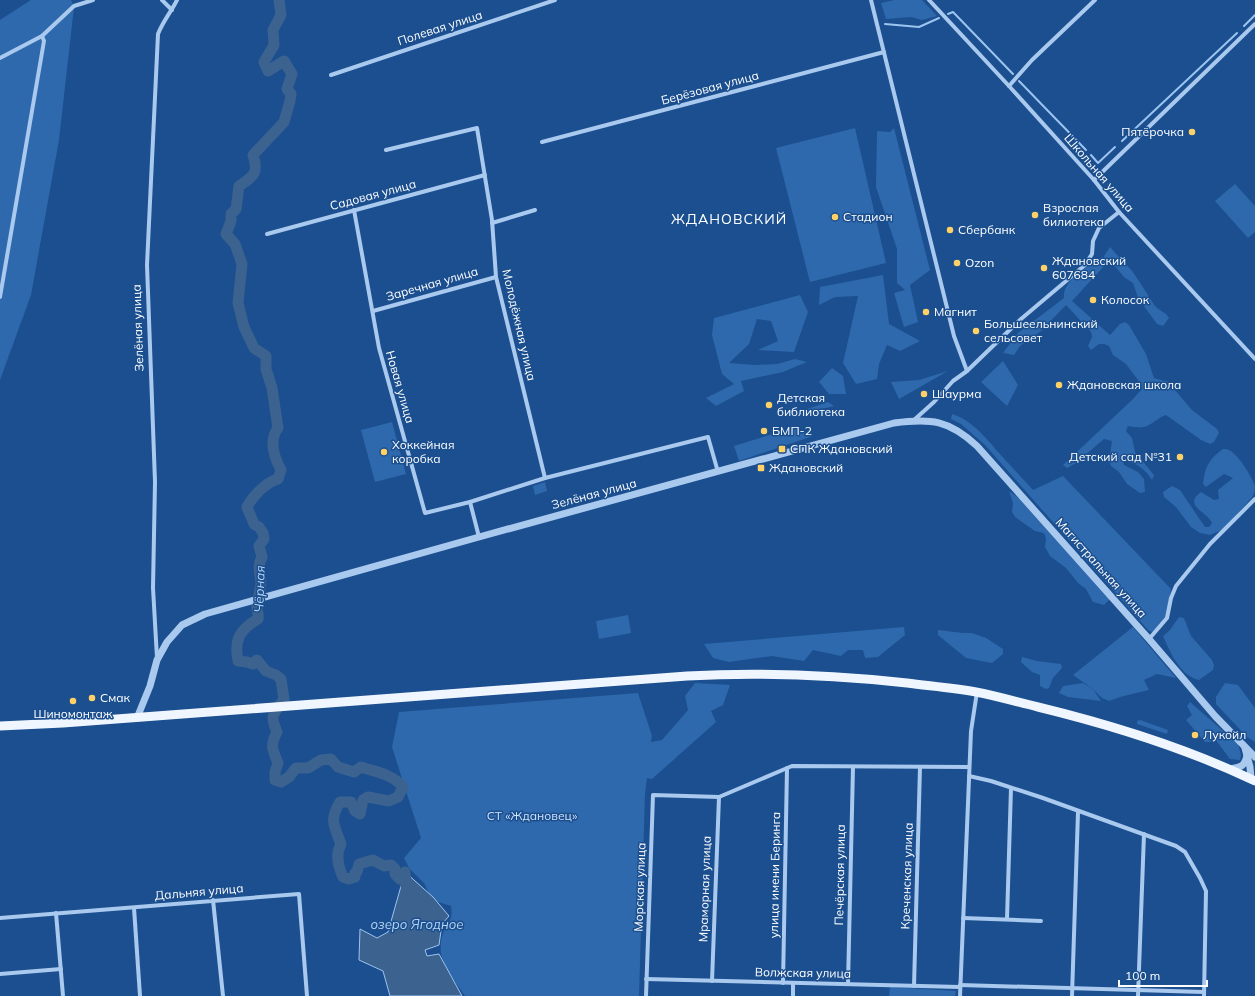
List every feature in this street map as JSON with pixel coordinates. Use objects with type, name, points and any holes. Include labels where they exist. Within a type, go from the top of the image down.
[{"type":"main road","points":[[0,726],[137,718],[293,705],[734,673],[831,676],[977,692],[1055,711],[1125,731],[1230,769],[1253,780]]},
{"type":"street","points":[[0,58],[42,36],[74,6],[93,0]]},
{"type":"street","points":[[162,0],[172,10]]},
{"type":"street","name":"Зелёная улица","points":[[157,660],[153,588],[155,482],[147,265],[158,34],[163,22],[177,0]]},
{"type":"street","name":"Полевая улица","points":[[331,75],[555,0]]},
{"type":"street","points":[[871,0],[954,335],[967,371]]},
{"type":"street","name":"Школьная улица","points":[[929,0],[1094,180],[1119,212],[1255,359]]},
{"type":"street","points":[[1009,86],[1032,60],[1095,0]]},
{"type":"street","points":[[1094,180],[1255,24]]},
{"type":"street","points":[[0,297],[44,41],[42,36]]},
{"type":"street","name":"Берёзовая улица","points":[[542,142],[884,52]]},
{"type":"street","name":"Молодёжная улица","points":[[386,150],[477,128],[492,223],[496,277],[545,478]]},
{"type":"street","name":"Садовая улица","points":[[267,234],[485,175]]},
{"type":"street","name":"Новая улица","points":[[354,210],[379,348],[425,513],[470,502]]},
{"type":"street","points":[[492,223],[535,210]]},
{"type":"street","points":[[914,420],[1022,319],[1085,265],[1092,254],[1093,241],[1099,228],[1119,212]]},
{"type":"street","name":"Заречная улица","points":[[373,311],[496,277]]},
{"type":"street","name":"Зелёная улица","points":[[137,718],[150,686],[157,660],[167,642],[182,625],[205,614],[894,423],[914,420]]},
{"type":"street","name":"Магистральная улица","points":[[914,420],[937,422],[950,426],[967,437],[989,459],[1149,639],[1215,716],[1255,757]]},
{"type":"street","points":[[479,537],[470,502],[545,478],[708,437],[718,472]]},
{"type":"street","points":[[1149,639],[1167,618],[1171,598],[1176,586],[1210,544],[1255,499]]},
{"type":"street","points":[[960,996],[971,731],[977,692]]},
{"type":"street","points":[[1245,748],[1253,780]]},
{"type":"street","points":[[1230,769],[1241,767],[1245,764],[1247,756]]},
{"type":"street","points":[[719,797],[792,766],[969,767]]},
{"type":"street","name":"Печёрская улица","points":[[848,984],[853,767]]},
{"type":"street","name":"Креченская улица","points":[[914,986],[920,767]]},
{"type":"street","name":"улица имени Беринга","points":[[783,983],[788,768]]},
{"type":"street","points":[[969,776],[1011,788],[1144,834],[1182,849],[1204,885],[1206,891],[1204,994]]},
{"type":"street","points":[[1007,919],[1011,788]]},
{"type":"street","name":"Морская улица","points":[[646,996],[653,795],[719,797]]},
{"type":"street","name":"Мраморная улица","points":[[712,981],[719,797]]},
{"type":"street","points":[[1072,996],[1078,812]]},
{"type":"street","points":[[1138,996],[1144,834]]},
{"type":"street","name":"Дальняя улица","points":[[0,918],[299,894],[307,996]]},
{"type":"street","points":[[213,900],[223,996]]},
{"type":"street","points":[[134,908],[140,996]]},
{"type":"street","points":[[56,913],[63,996]]},
{"type":"street","points":[[963,918],[1041,920]]},
{"type":"street","points":[[0,974],[61,969]]},
{"type":"street","name":"Волжская улица","points":[[646,979],[914,986],[1072,988],[1204,994]]},
{"type":"street","points":[[793,983],[793,996]]},
{"type":"green space","points":[[31,0],[71,0],[74,7],[59,140],[31,295],[0,380],[0,20]]},
{"type":"green space","points":[[894,0],[922,0],[937,16],[922,20],[911,17],[886,19],[881,3]]},
{"type":"green space","name":"Стадион","points":[[855,128],[886,263],[810,282],[776,148]]},
{"type":"green space","points":[[894,128],[930,270],[910,285],[918,322],[904,327],[894,293],[905,290],[897,283],[897,249],[876,187],[877,131],[890,132]]},
{"type":"green space","points":[[1235,184],[1255,206],[1255,232],[1248,238],[1215,201]]},
{"type":"green space","points":[[1110,247],[1133,272],[1155,306],[1169,318],[1163,326],[1157,324],[1138,298],[1133,283],[1124,277],[1114,265],[1106,261],[1105,265],[1072,301],[1110,335],[1120,324],[1125,322],[1129,325],[1146,354],[1154,378],[1168,382],[1192,410],[1217,429],[1219,433],[1214,442],[1210,444],[1201,440],[1166,415],[1144,427],[1128,426],[1126,431],[1132,438],[1135,452],[1154,475],[1152,480],[1140,467],[1123,461],[1124,465],[1138,472],[1144,479],[1145,492],[1140,493],[1127,484],[1119,472],[1111,466],[1109,461],[1112,441],[1104,439],[1076,463],[1067,468],[1063,465],[1142,389],[1141,384],[1126,364],[1113,355],[1109,346],[1099,344],[1091,350],[1088,346],[1092,337],[1091,332],[1066,305],[1041,331],[1020,346],[1014,355],[1003,353],[1018,333],[1064,298],[1067,285],[1077,274],[1102,257],[1105,259],[1104,256]]},
{"type":"green space","points":[[883,275],[889,324],[920,341],[900,351],[887,345],[879,364],[877,379],[856,384],[843,363],[858,296],[835,297],[819,305],[820,287]]},
{"type":"green space","points":[[800,295],[808,312],[794,352],[758,350],[778,341],[771,321],[757,319],[749,344],[729,363],[755,365],[777,364],[795,359],[807,362],[783,372],[741,381],[744,391],[716,406],[706,398],[734,384],[722,374],[712,335],[714,318]]},
{"type":"green space","points":[[1003,361],[1018,385],[1007,406],[981,382]]},
{"type":"green space","points":[[832,368],[843,376],[846,394],[829,394],[819,382]]},
{"type":"green space","points":[[948,371],[899,399],[891,382],[919,380]]},
{"type":"green space","points":[[828,402],[834,406],[787,418],[792,414]]},
{"type":"green space","points":[[952,414],[966,421],[978,430],[1033,490],[1063,476],[1171,589],[1166,617],[1154,632],[1149,631],[985,445],[961,424],[951,419]]},
{"type":"green space","name":"Хоккейная коробка","points":[[392,422],[406,474],[375,482],[361,430]]},
{"type":"green space","points":[[792,428],[813,436],[739,461],[734,446]]},
{"type":"green space","points":[[1223,449],[1228,449],[1233,452],[1241,461],[1254,483],[1255,487],[1253,496],[1224,529],[1210,535],[1200,533],[1191,527],[1176,507],[1164,497],[1163,492],[1172,486],[1180,490],[1205,527],[1209,527],[1212,523],[1210,519],[1198,509],[1194,501],[1201,492],[1214,500],[1219,499],[1218,490],[1233,478],[1224,474],[1206,487],[1203,484],[1208,464],[1214,456]]},
{"type":"green space","points":[[545,482],[547,491],[535,495],[533,486]]},
{"type":"green space","points":[[1009,491],[1024,502],[1110,599],[1104,605],[1093,602],[1086,589],[1078,583],[1066,568],[1050,556],[1045,547],[1046,538],[1044,533],[1035,531],[1015,517],[1012,512],[1013,503]]},
{"type":"green space","points":[[628,615],[631,633],[599,639],[596,621]]},
{"type":"green space","points":[[1179,617],[1184,618],[1191,636],[1212,660],[1214,665],[1213,670],[1199,680],[1192,678],[1181,669],[1172,656],[1163,636],[1170,630]]},
{"type":"green space","points":[[904,627],[905,635],[878,657],[865,658],[863,650],[848,650],[841,656],[813,650],[804,661],[772,656],[729,662],[713,658],[704,644]]},
{"type":"green space","points":[[1133,627],[1176,678],[1157,674],[1144,680],[1149,690],[1109,701],[1102,698],[1093,689],[1073,675]]},
{"type":"green space","points":[[938,630],[972,633],[986,638],[1003,649],[1003,654],[992,663],[966,658],[938,635]]},
{"type":"green space","points":[[1022,657],[1037,661],[1061,664],[1062,668],[1053,678],[1049,688],[1046,689],[1040,686],[1040,675],[1032,672],[1021,662]]},
{"type":"green space","name":"СТ «Ждановец»","points":[[695,683],[730,685],[723,705],[711,711],[716,722],[652,779],[647,778],[645,794],[639,996],[465,996],[449,973],[442,958],[441,941],[451,917],[451,906],[432,900],[424,883],[409,868],[404,858],[421,838],[392,747],[399,712],[638,693],[652,736],[651,742],[662,740],[688,710],[685,696]]},
{"type":"green space","points":[[1083,683],[1093,689],[1101,701],[1068,697],[1059,693],[1063,686]]},
{"type":"green space","points":[[1225,683],[1238,685],[1255,708],[1255,742],[1247,737],[1216,704],[1216,697]]},
{"type":"green space","points":[[1190,702],[1238,744],[1241,755],[1240,760],[1230,759],[1215,739],[1212,742],[1205,742],[1186,720],[1192,715],[1187,706]]},
{"type":"green space","points":[[1140,720],[1168,730],[1167,734],[1137,724],[1137,721]]},
{"type":"green space","points":[[890,987],[956,991],[955,996],[889,996]]},
{"type":"water","name":"озеро Ягодное","points":[[405,872],[433,897],[449,916],[442,924],[439,945],[425,950],[427,956],[439,954],[462,996],[390,996],[383,971],[359,960],[360,929],[377,938],[388,932]]},
{"type":"waterway","name":"Чёрная","points":[[279,0],[281,15],[273,30],[274,45],[264,62],[268,71],[284,61],[292,74],[287,89],[291,94],[290,101],[284,122],[253,155],[255,161],[254,174],[239,186],[236,209],[231,214],[231,221],[226,234],[235,244],[242,264],[238,303],[244,327],[254,348],[266,356],[266,369],[272,388],[278,428],[273,438],[273,449],[281,470],[278,479],[260,490],[247,507],[254,524],[259,527],[263,533],[264,539],[259,546],[262,557],[259,566],[261,582],[257,604],[258,619],[246,627],[239,636],[237,647],[238,661],[253,664],[257,660],[266,671],[281,679],[284,699],[275,711],[273,718],[277,732],[273,740],[274,754],[278,763],[275,772],[275,780],[281,782],[289,777],[296,768],[308,768],[321,760],[331,759],[338,767],[354,772],[361,767],[384,774],[394,779],[403,787],[398,797],[389,801],[368,797],[363,800],[360,814],[355,811],[351,802],[340,802],[335,813],[334,823],[341,844],[338,852],[338,860],[343,877],[349,879],[355,877],[359,864],[373,860],[384,866],[391,865],[395,869],[395,874],[400,879],[405,872],[406,886]]},
{"type":"waterway","points":[[948,14],[953,12],[1013,74]]},
{"type":"waterway","points":[[1244,26],[1255,15]]},
{"type":"waterway","points":[[885,24],[919,27],[939,18]]},
{"type":"waterway","points":[[1122,141],[1237,33]]},
{"type":"waterway","points":[[1019,81],[1086,150]]},
{"type":"waterway","points":[[1091,155],[1098,163],[1115,147]]},
{"type":"place","name":"Пятёрочка","points":[[1192,132]]},
{"type":"place","name":"Взрослая билиотека","points":[[1035,215]]},
{"type":"place","name":"Стадион","points":[[835,217]]},
{"type":"place","name":"Сбербанк","points":[[950,230]]},
{"type":"place","name":"Ozon","points":[[957,263]]},
{"type":"place","name":"Ждановский 607684","points":[[1044,268]]},
{"type":"place","name":"Колосок","points":[[1093,300]]},
{"type":"place","name":"Магнит","points":[[926,312]]},
{"type":"place","name":"Большеельнинский сельсовет","points":[[976,331]]},
{"type":"place","name":"Ждановская школа","points":[[1059,385]]},
{"type":"place","name":"Шаурма","points":[[924,394]]},
{"type":"place","name":"Детская библиотека","points":[[769,405]]},
{"type":"place","name":"БМП-2","points":[[764,431]]},
{"type":"place","name":"СПК Ждановский","points":[[782,449]]},
{"type":"place","name":"Хоккейная коробка","points":[[384,452]]},
{"type":"place","name":"Детский сад №31","points":[[1180,457]]},
{"type":"place","name":"Ждановский","points":[[761,468]]},
{"type":"place","name":"Смак","points":[[92,698]]},
{"type":"place","name":"Шиномонтаж","points":[[73,701]]},
{"type":"place","name":"Лукойл","points":[[1195,735]]},
{"type":"district","name":"ЖДАНОВСКИЙ","points":[[729,219]]}]
